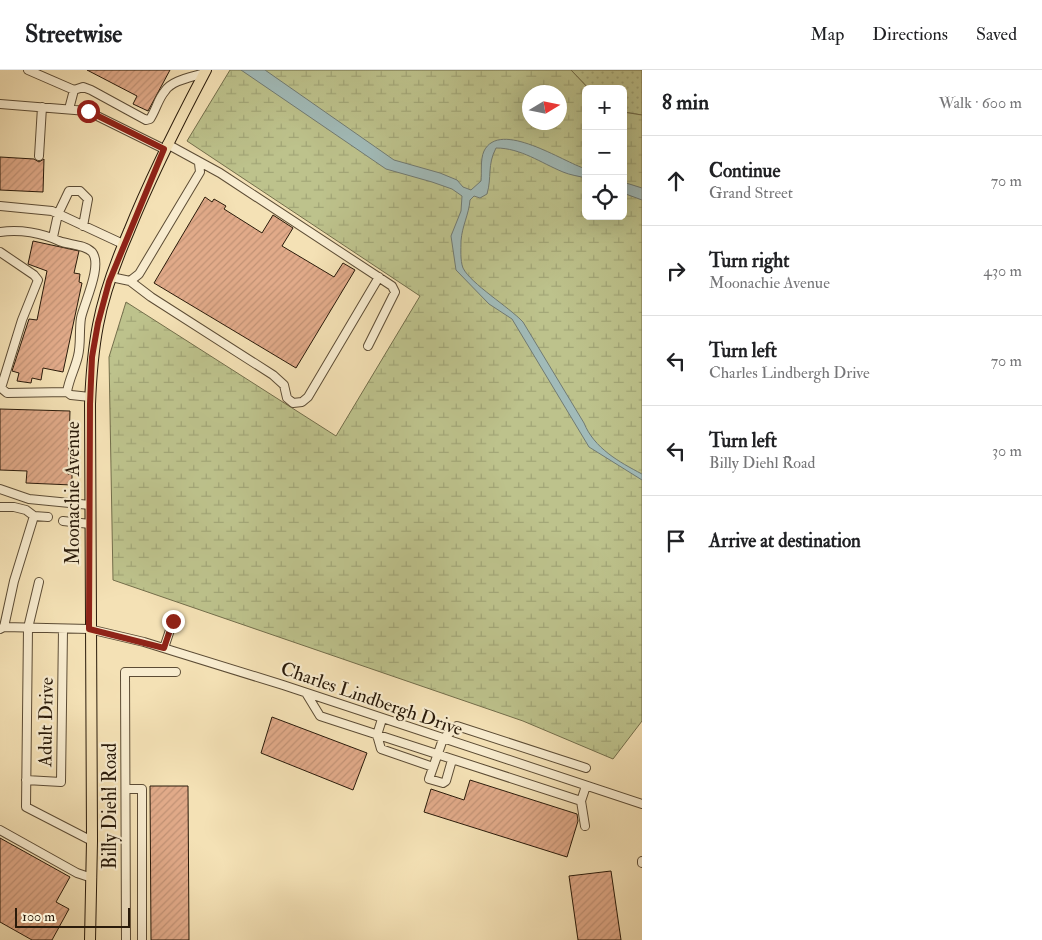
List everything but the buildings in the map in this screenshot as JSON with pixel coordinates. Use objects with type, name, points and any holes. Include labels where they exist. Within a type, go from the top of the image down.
[{"type":"main road","name":"Moonachie Avenue","points":[[90,940],[92,841],[89,629],[90,397],[92,357],[98,323],[111,277],[124,244],[165,146],[205,71]]},
{"type":"street","points":[[28,70],[74,90],[83,87],[91,90],[146,120],[150,119],[156,111],[164,92],[169,86],[205,71]]},
{"type":"street","points":[[69,109],[74,90]]},
{"type":"street","points":[[0,104],[88,111],[228,177],[392,286],[395,292],[368,346]]},
{"type":"street","points":[[39,156],[42,107]]},
{"type":"street","points":[[130,281],[140,274],[186,198],[200,172],[199,163]]},
{"type":"street","points":[[53,237],[58,214],[69,191],[80,191],[88,199],[83,226]]},
{"type":"street","points":[[0,206],[52,212],[124,244]]},
{"type":"street","points":[[0,232],[20,231],[53,237],[86,248],[92,252],[94,258],[92,284],[81,317],[79,353],[66,392]]},
{"type":"street","points":[[0,252],[34,275],[38,280],[22,320],[1,388],[7,393],[66,392],[71,396],[90,397]]},
{"type":"street","points":[[111,277],[130,281],[151,297],[273,375],[284,385],[287,398],[293,402],[302,402],[308,398],[379,277]]},
{"type":"street","points":[[0,489],[29,499],[90,504]]},
{"type":"street","points":[[0,508],[9,506],[20,508],[31,512],[34,516],[48,517]]},
{"type":"street","points":[[2,628],[34,516]]},
{"type":"street","points":[[63,521],[90,524]]},
{"type":"street","name":"Adult Drive","points":[[39,582],[28,628],[26,807],[92,841]]},
{"type":"street","points":[[164,648],[173,621]]},
{"type":"street","name":"Charles Lindbergh Drive","points":[[2,628],[89,629],[164,648],[642,804]]},
{"type":"street","name":"Adult Drive","points":[[26,780],[61,782],[63,629]]},
{"type":"street","name":"Billy Diehl Road","points":[[126,940],[125,672],[176,672]]},
{"type":"street","points":[[306,693],[320,716],[437,756],[581,800]]},
{"type":"street","points":[[382,719],[377,735],[381,749],[433,767]]},
{"type":"street","points":[[452,760],[446,781],[443,783],[429,779],[443,739],[457,726],[586,768]]},
{"type":"street","points":[[585,826],[581,800],[586,786]]},
{"type":"street","points":[[126,788],[142,789],[142,940]]},
{"type":"street","points":[[0,830],[78,873],[92,878]]},
{"type":"street","points":[[126,857],[142,857]]},
{"type":"street","points":[[126,927],[142,927]]},
{"type":"green space","points":[[230,70],[571,70],[585,85],[582,85],[582,220],[627,220],[627,113],[642,115],[642,721],[613,759],[523,721],[113,580],[109,357],[126,302],[336,436],[420,296],[187,141]]},
{"type":"green space","points":[[571,70],[642,70],[642,115],[627,113],[627,85],[585,85]]},
{"type":"water","points":[[241,70],[265,70],[394,160],[440,173],[457,180],[463,187],[471,190],[481,181],[484,151],[492,142],[503,139],[532,145],[582,167],[582,177],[571,175],[514,150],[496,148],[493,154],[487,194],[480,198],[474,196],[470,200],[462,236],[461,262],[467,274],[474,281],[523,322],[594,440],[616,459],[642,474],[642,480],[589,447],[512,319],[489,304],[456,270],[451,236],[461,211],[462,196],[452,189],[386,169]]},
{"type":"water","points":[[627,183],[642,188],[642,200],[627,194]]},
{"type":"route","points":[[88,111],[164,149],[109,282],[98,323],[92,357],[89,629],[164,648],[173,621]]}]
